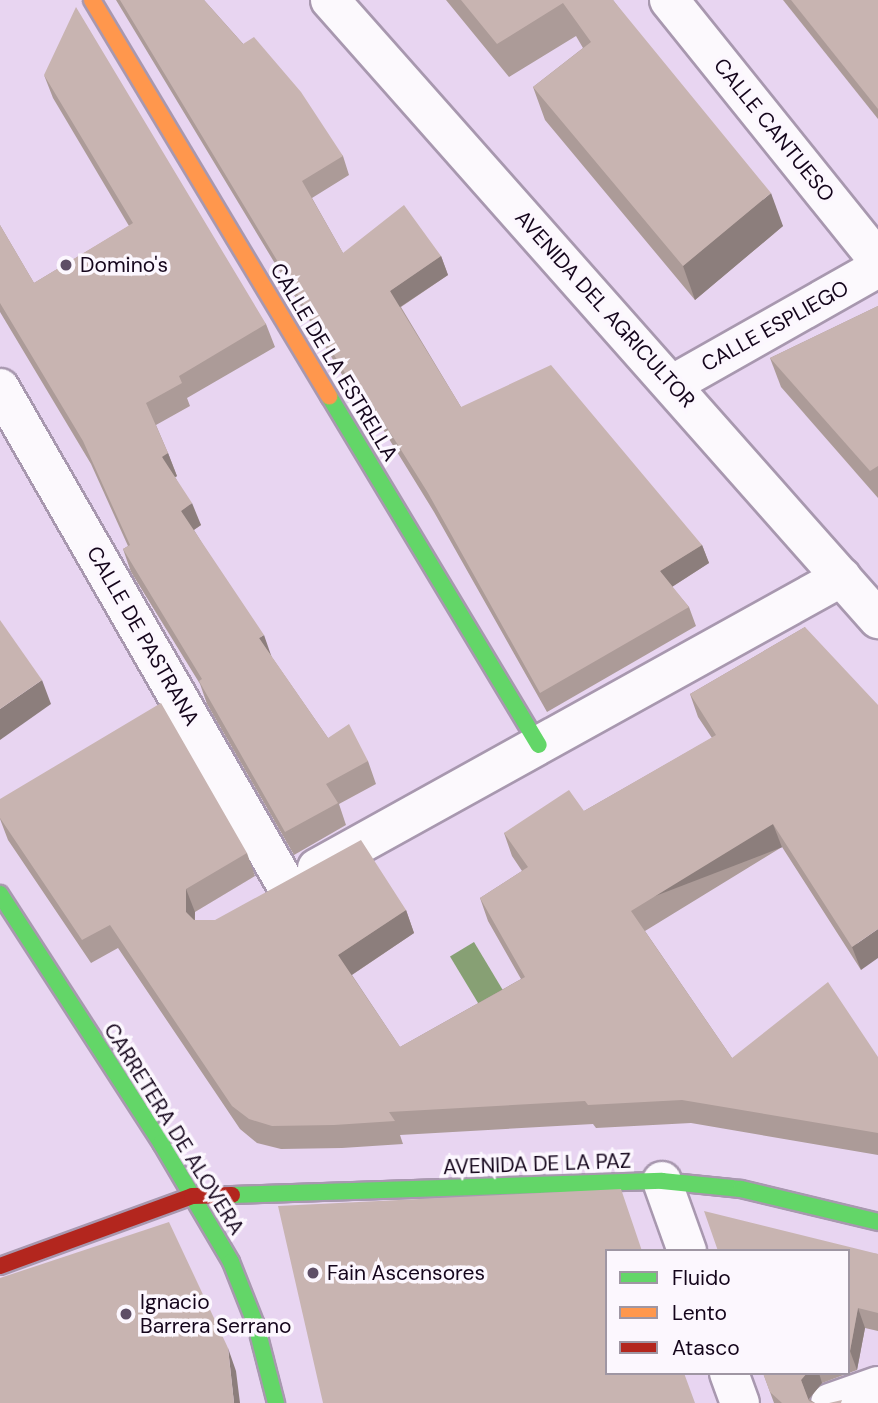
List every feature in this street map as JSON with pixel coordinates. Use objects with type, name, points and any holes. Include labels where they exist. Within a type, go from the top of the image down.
[{"type":"street","name":"CALLE DE LA ESTRELLA","points":[[92,0],[539,745]]},
{"type":"street","name":"AVENIDA DEL AGRICULTOR","points":[[330,0],[673,384],[878,619]]},
{"type":"street","name":"CALLE CANTUESO","points":[[669,0],[878,260]]},
{"type":"street","name":"CALLE ESPLIEGO","points":[[673,384],[878,268]]},
{"type":"street","name":"CALLE DE PASTRANA","points":[[0,387],[286,885]]},
{"type":"street","points":[[250,905],[842,577]]},
{"type":"street","name":"CARRETERA DE ALOVERA","points":[[0,894],[231,1262],[256,1325],[276,1403]]},
{"type":"street","points":[[662,1181],[686,1249]]},
{"type":"street","name":"AVENIDA DE LA PAZ","points":[[0,1266],[192,1196],[662,1181],[741,1189],[878,1222]]},
{"type":"street","points":[[730,1375],[740,1403]]},
{"type":"street","points":[[830,1403],[878,1385]]},
{"type":"shaded area","points":[[474,942],[505,993],[481,1008],[450,956]]},
{"type":"building","points":[[120,0],[204,0],[243,44],[254,37],[301,92],[343,156],[302,181],[343,253],[404,205],[441,256],[390,291],[461,407],[551,365],[702,545],[660,571],[689,607],[540,693],[428,493],[366,394],[360,398]]},
{"type":"building","points":[[461,0],[613,0],[771,193],[683,266],[533,87],[591,42],[563,3],[497,44]]},
{"type":"building","points":[[791,0],[878,0],[878,109]]},
{"type":"building","points":[[76,7],[266,324],[179,376],[182,383],[146,403],[168,453],[162,457],[192,503],[181,511],[264,635],[259,638],[328,738],[349,724],[368,761],[326,784],[338,803],[285,832],[199,681],[202,679],[123,549],[130,545],[83,441],[0,303],[0,225],[34,283],[133,223],[44,75]]},
{"type":"building","points":[[878,306],[878,466],[870,471],[770,358]]},
{"type":"building","points":[[0,620],[42,680],[0,709]]},
{"type":"building","points":[[805,627],[878,705],[878,929],[852,947],[773,824],[631,911],[732,1058],[828,982],[878,1057],[878,1133],[682,1100],[588,1105],[585,1101],[389,1112],[395,1121],[334,1125],[272,1126],[249,1119],[232,1106],[110,925],[82,940],[0,818],[0,799],[161,703],[247,853],[186,889],[186,912],[194,920],[215,920],[361,840],[406,910],[338,955],[400,1047],[525,977],[480,898],[528,867],[504,833],[569,790],[584,811],[716,735],[690,694]]},
{"type":"building","points":[[621,1189],[641,1249],[605,1249],[605,1375],[685,1375],[695,1403],[323,1403],[278,1206]]},
{"type":"building","points":[[704,1211],[878,1254],[878,1313],[858,1308],[850,1351],[850,1249],[717,1249]]},
{"type":"building","points":[[169,1222],[228,1348],[234,1403],[0,1403],[0,1278]]},
{"type":"building","points":[[764,1375],[805,1375],[801,1380],[809,1401],[815,1403],[782,1403],[770,1392]]},
{"type":"traffic: fast","points":[[329,396],[539,745]]},
{"type":"traffic: fast","points":[[0,894],[161,1143],[231,1262],[256,1325],[276,1403]]},
{"type":"traffic: fast","points":[[232,1195],[662,1181],[741,1189],[878,1222]]},
{"type":"traffic: slow","points":[[92,0],[329,396]]},
{"type":"traffic: jam","points":[[0,1266],[192,1196],[232,1195]]},
{"type":"place","name":"Domino's","points":[[66,265]]},
{"type":"place","name":"Fain Ascensores","points":[[313,1273]]},
{"type":"place","name":"Ignacio Barrera Serrano","points":[[126,1314]]}]
